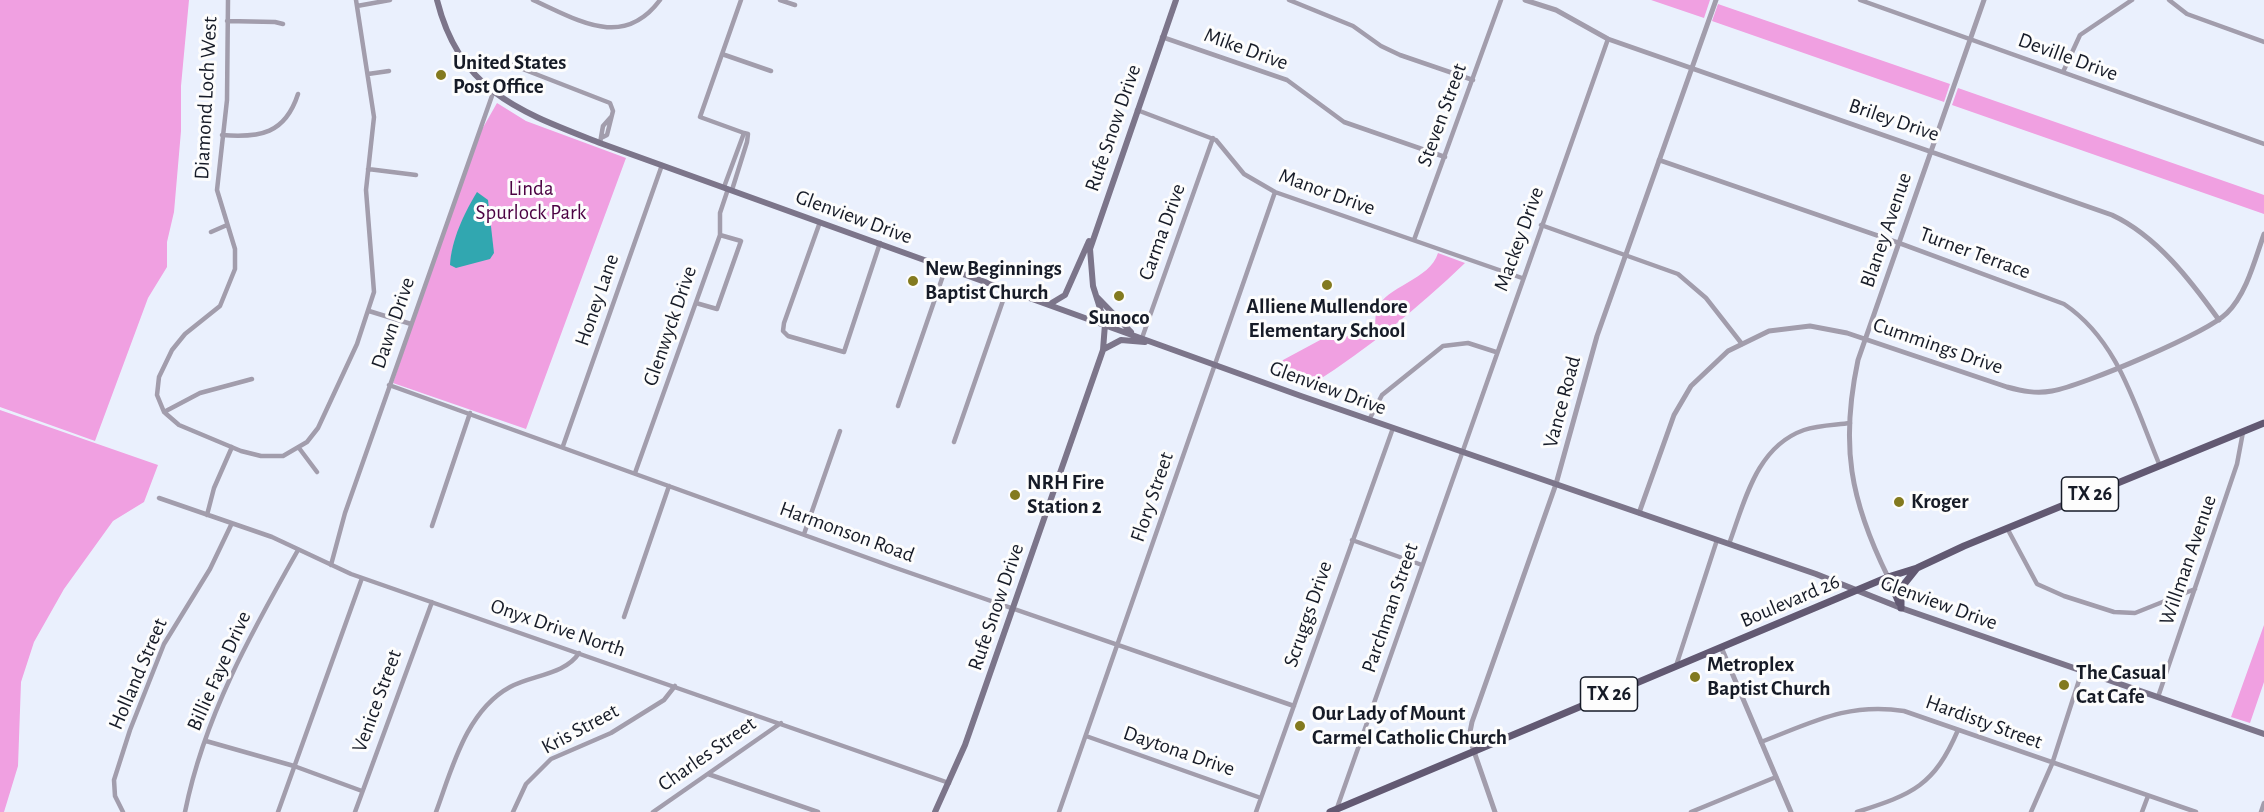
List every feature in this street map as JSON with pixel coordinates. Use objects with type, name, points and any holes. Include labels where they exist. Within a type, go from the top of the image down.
[{"type":"main road","name":"Glenview Drive","points":[[437,0],[443,24],[467,69],[493,93],[525,113],[662,165],[1369,420],[1729,544],[1901,608],[2264,734]]},
{"type":"main road","name":"Rufe Snow Drive","points":[[935,812],[965,745],[1103,350],[1105,324],[1090,266],[1093,233],[1176,0]]},
{"type":"main road","points":[[1050,304],[1065,296],[1093,233]]},
{"type":"main road","points":[[1097,297],[1133,334]]},
{"type":"main road","points":[[1103,350],[1121,340],[1156,343]]},
{"type":"main road","name":"Boulevard 26","points":[[1333,811],[1721,647],[2264,423]]},
{"type":"main road","points":[[1901,608],[1902,588],[1917,568]]},
{"type":"main road","points":[[1888,578],[1901,608]]},
{"type":"street","name":"Diamond Loch West","points":[[164,412],[157,395],[159,377],[166,359],[185,334],[220,306],[232,281],[236,254],[217,190],[226,99],[228,0]]},
{"type":"street","points":[[252,379],[200,393],[164,412],[179,425],[231,447],[267,456],[283,456],[299,448],[318,428],[330,407],[369,311],[374,278],[366,190],[374,117],[356,0]]},
{"type":"street","points":[[357,6],[390,0]]},
{"type":"street","points":[[533,0],[587,24],[608,28],[637,22],[660,0]]},
{"type":"street","points":[[741,0],[700,117],[744,133]]},
{"type":"street","points":[[780,0],[795,5]]},
{"type":"street","points":[[1289,0],[1353,26],[1381,46],[1400,55],[1473,80]]},
{"type":"street","name":"Steven Street","points":[[1414,240],[1501,0]]},
{"type":"street","name":"Briley Drive","points":[[1525,0],[1556,10],[1608,39],[1931,150],[2123,220],[2174,264],[2219,320]]},
{"type":"street","name":"Vance Road","points":[[1495,812],[1469,737],[1472,722],[1556,484],[1587,370],[1626,254],[1716,0]]},
{"type":"street","name":"Deville Drive","points":[[1860,0],[2264,144]]},
{"type":"street","name":"Blaney Avenue","points":[[1888,578],[1868,536],[1854,490],[1849,463],[1852,387],[1866,339],[1984,0]]},
{"type":"street","points":[[2062,72],[2080,35],[2132,0]]},
{"type":"street","points":[[2169,0],[2187,15],[2264,42]]},
{"type":"street","points":[[227,21],[283,24]]},
{"type":"street","name":"Mike Drive","points":[[1162,36],[1287,80],[1344,122],[1445,156]]},
{"type":"street","name":"Mackey Drive","points":[[1462,452],[1608,39]]},
{"type":"street","points":[[722,54],[771,71]]},
{"type":"street","points":[[497,59],[604,100],[612,107],[611,117],[603,126],[601,140]]},
{"type":"street","points":[[368,74],[389,71]]},
{"type":"street","name":"Dawn Drive","points":[[331,565],[345,513],[493,93]]},
{"type":"street","points":[[222,135],[252,135],[277,127],[289,117],[298,94]]},
{"type":"street","name":"Manor Drive","points":[[1137,110],[1213,138],[1244,174],[1275,192],[1522,278]]},
{"type":"street","name":"Glenwyck Drive","points":[[635,473],[720,235],[720,213],[744,133],[748,134],[728,189]]},
{"type":"street","name":"Carma Drive","points":[[1142,338],[1213,138]]},
{"type":"street","name":"Turner Terrace","points":[[1659,160],[1899,243],[2064,304],[2080,315],[2097,333],[2118,366],[2160,466]]},
{"type":"street","name":"Honey Lane","points":[[563,446],[662,165]]},
{"type":"street","points":[[368,169],[416,175]]},
{"type":"street","name":"Flory Street","points":[[1059,812],[1275,192]]},
{"type":"street","points":[[820,222],[783,331],[789,336],[844,352],[880,243]]},
{"type":"street","points":[[211,232],[227,225]]},
{"type":"street","points":[[1541,225],[1670,270],[1689,282],[1726,320],[1742,344]]},
{"type":"street","name":"Cummings Drive","points":[[1639,513],[1659,454],[1682,400],[1699,377],[1714,362],[1742,344],[1769,331],[1788,327],[1834,330],[2020,391],[2058,390],[2186,338],[2219,320],[2238,299],[2264,234]]},
{"type":"street","points":[[696,303],[717,309],[741,241],[720,235]]},
{"type":"street","points":[[898,406],[946,267]]},
{"type":"street","points":[[954,442],[1007,289]]},
{"type":"street","points":[[369,311],[411,324]]},
{"type":"street","points":[[1369,420],[1382,395],[1443,346],[1468,342],[1496,352]]},
{"type":"street","name":"Harmonson Road","points":[[389,385],[1294,706]]},
{"type":"street","points":[[432,526],[470,413]]},
{"type":"street","points":[[1729,544],[1761,464],[1773,449],[1792,435],[1806,430],[1850,423]]},
{"type":"street","name":"Scruggs Drive","points":[[1256,812],[1393,428]]},
{"type":"street","points":[[804,534],[840,431]]},
{"type":"street","name":"Willman Avenue","points":[[2158,697],[2237,464],[2243,432]]},
{"type":"street","points":[[207,515],[214,488],[231,447]]},
{"type":"street","points":[[299,448],[317,472]]},
{"type":"street","name":"Parchman Street","points":[[1333,811],[1462,452]]},
{"type":"street","points":[[624,617],[669,486]]},
{"type":"street","name":"Onyx Drive North","points":[[159,498],[231,523],[362,578],[949,783]]},
{"type":"street","name":"Holland Street","points":[[123,812],[115,796],[114,780],[130,730],[164,644],[210,569],[231,523]]},
{"type":"street","points":[[2007,528],[2037,584],[2064,596],[2114,612],[2135,613],[2196,589]]},
{"type":"street","points":[[1352,540],[1422,565]]},
{"type":"street","points":[[1676,666],[1717,540]]},
{"type":"street","name":"Billie Faye Drive","points":[[185,812],[206,741],[246,640],[298,550]]},
{"type":"street","points":[[278,812],[362,578]]},
{"type":"street","name":"Venice Street","points":[[355,812],[432,602]]},
{"type":"street","points":[[1721,647],[1791,812]]},
{"type":"street","points":[[436,812],[461,745],[480,714],[508,688],[570,664],[579,653]]},
{"type":"street","points":[[2031,812],[2052,764],[2082,671]]},
{"type":"street","name":"Kris Street","points":[[513,812],[526,784],[551,759],[611,733],[664,700],[675,686]]},
{"type":"street","name":"Hardisty Street","points":[[1761,742],[1841,711],[1871,708],[1904,711],[2196,812]]},
{"type":"street","name":"Charles Street","points":[[653,812],[781,723]]},
{"type":"street","points":[[1857,812],[1893,801],[1923,783],[1943,762],[1958,730]]},
{"type":"street","name":"Daytona Drive","points":[[1086,736],[1261,798]]},
{"type":"street","points":[[206,741],[294,766],[362,791]]},
{"type":"street","points":[[708,774],[818,812]]},
{"type":"street","points":[[1691,812],[1776,777]]},
{"type":"street","points":[[2142,812],[2148,796]]},
{"type":"street","points":[[2261,812],[2264,803]]},
{"type":"green space","points":[[0,0],[189,0],[181,86],[181,131],[174,212],[167,242],[167,267],[148,298],[95,441],[0,407]]},
{"type":"green space","points":[[1651,0],[1710,0],[1704,18]]},
{"type":"green space","points":[[1718,4],[1950,84],[1944,102],[1712,21]]},
{"type":"green space","points":[[1958,88],[2264,195],[2264,214],[1952,105]]},
{"type":"green space","name":"Linda Spurlock Park","points":[[497,103],[526,121],[626,158],[526,429],[393,383],[473,145]]},
{"type":"green space","points":[[1438,253],[1465,263],[1392,327],[1314,383],[1311,390],[1274,375],[1283,360],[1322,339],[1341,339],[1375,323],[1376,310],[1382,301],[1389,294],[1418,277],[1433,262]]},
{"type":"green space","points":[[0,410],[158,465],[144,502],[113,521],[64,589],[34,642],[21,682],[18,766],[4,812],[0,812]]},
{"type":"green space","points":[[2264,625],[2264,682],[2250,723],[2231,717]]},
{"type":"water","points":[[477,192],[488,200],[494,253],[490,259],[456,268],[450,265],[453,246],[463,218]]},
{"type":"place","name":"United States Post Office","points":[[441,75]]},
{"type":"place","name":"New Beginnings Baptist Church","points":[[913,281]]},
{"type":"place","name":"Alliene Mullendore Elementary School","points":[[1327,285]]},
{"type":"place","name":"Sunoco","points":[[1119,296]]},
{"type":"place","name":"NRH Fire Station 2","points":[[1015,495]]},
{"type":"place","name":"Kroger","points":[[1899,502]]},
{"type":"place","name":"Metroplex Baptist Church","points":[[1695,677]]},
{"type":"place","name":"The Casual Cat Cafe","points":[[2064,685]]},
{"type":"place","name":"Our Lady of Mount Carmel Catholic Church","points":[[1300,726]]}]
